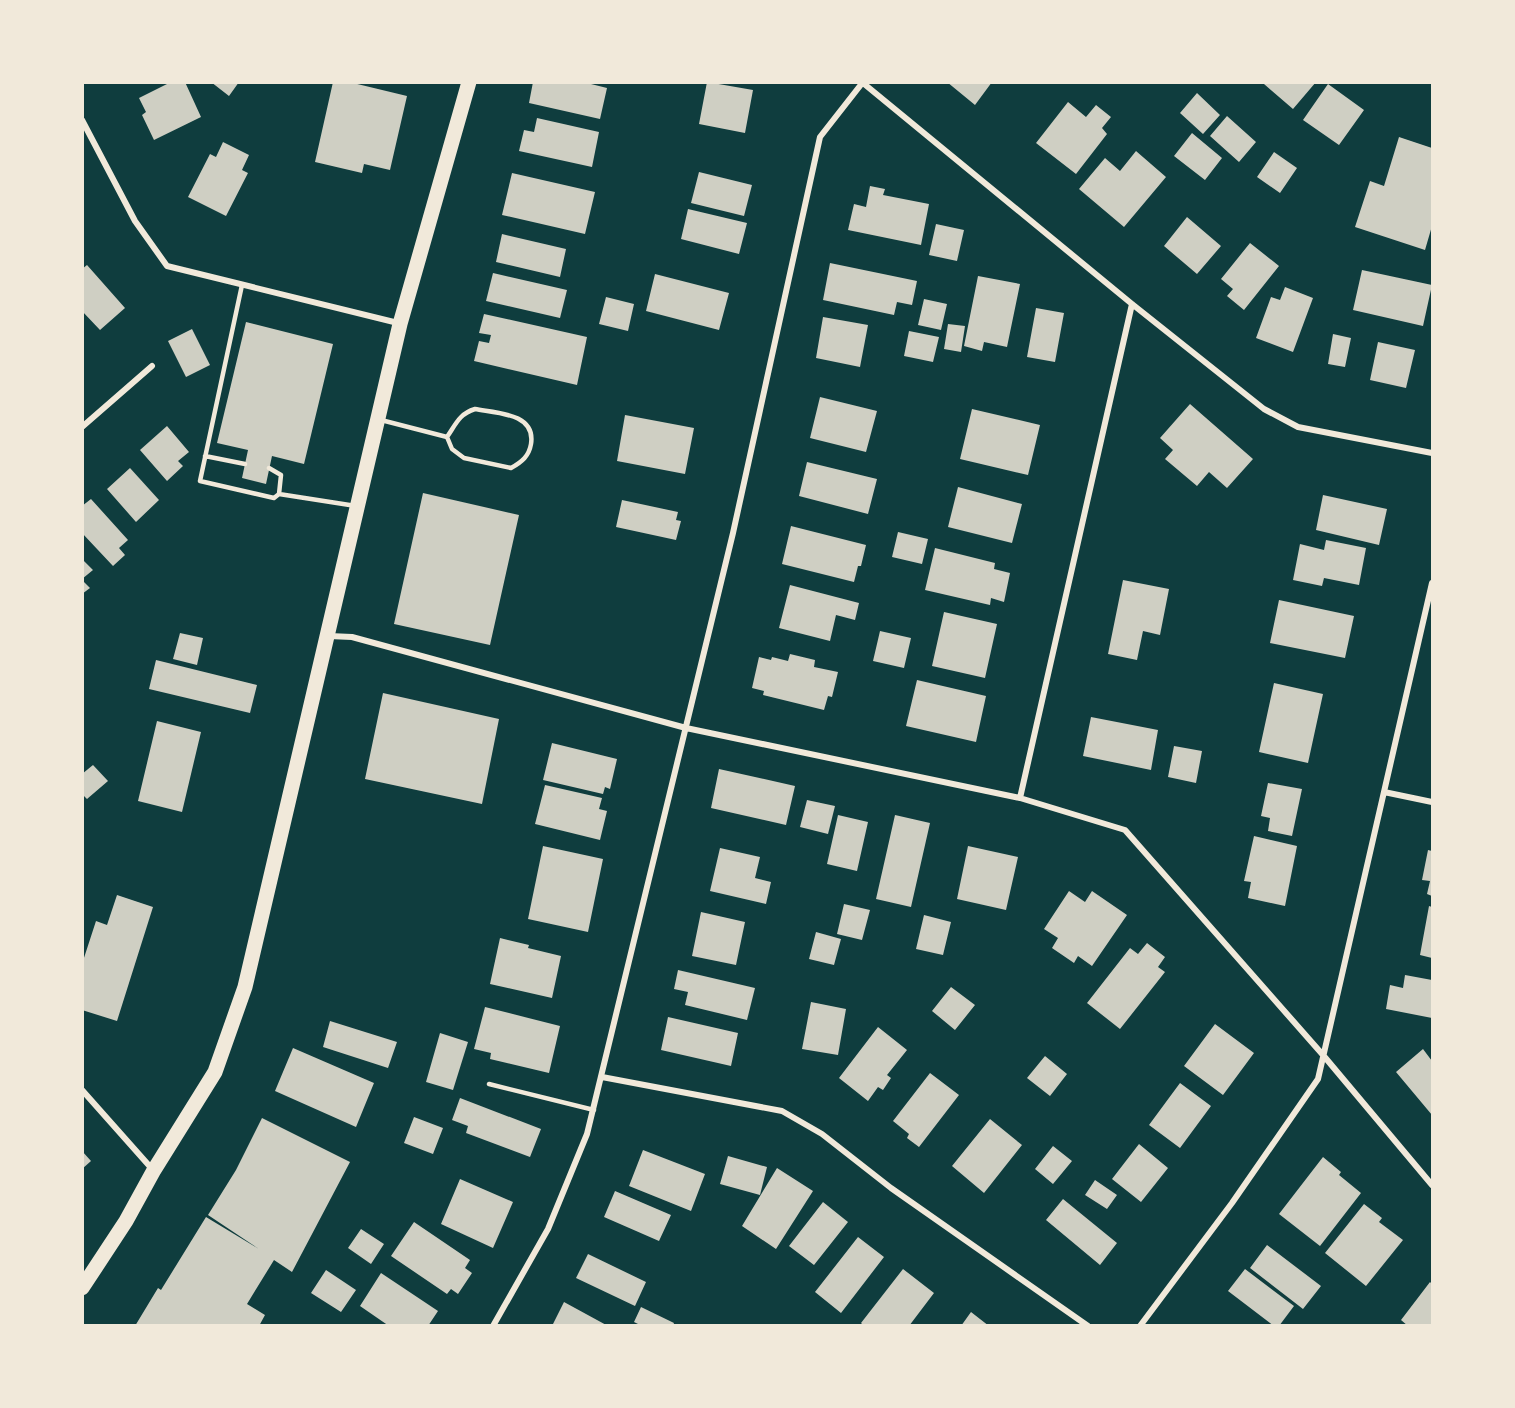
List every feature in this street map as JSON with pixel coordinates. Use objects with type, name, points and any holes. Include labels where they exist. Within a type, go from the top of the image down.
[{"type":"main road","points":[[82,1288],[126,1221],[154,1170],[215,1072],[245,987],[329,636],[400,324],[469,82]]},
{"type":"street","points":[[493,1326],[548,1229],[587,1134],[733,533],[820,137],[863,83],[1264,409],[1298,427],[1432,453]]},
{"type":"street","points":[[82,120],[135,221],[167,266],[400,324]]},
{"type":"street","points":[[1020,798],[1132,304]]},
{"type":"street","points":[[82,428],[152,366]]},
{"type":"street","points":[[1140,1326],[1232,1203],[1318,1078],[1432,583]]},
{"type":"street","points":[[329,636],[352,637],[686,728],[1020,798],[1125,830],[1323,1055],[1432,1185]]},
{"type":"street","points":[[1384,792],[1432,802]]},
{"type":"street","points":[[602,1077],[782,1111],[822,1134],[891,1188],[1088,1326]]},
{"type":"street","points":[[82,1090],[154,1170]]},
{"type":"lane","points":[[242,285],[200,481],[274,498],[279,494],[281,475],[269,468]]},
{"type":"lane","points":[[475,409],[520,418],[527,424],[531,433],[531,441],[529,453],[520,463],[511,468],[464,458],[452,449],[447,437],[460,416],[475,409]]},
{"type":"lane","points":[[379,419],[447,437]]},
{"type":"lane","points":[[205,456],[245,464]]},
{"type":"lane","points":[[279,494],[359,506]]},
{"type":"lane","points":[[489,1084],[594,1110]]},
{"type":"building","points":[[171,82],[185,82],[201,117],[154,140],[142,115],[146,112],[139,98]]},
{"type":"building","points":[[211,82],[239,82],[229,96]]},
{"type":"building","points":[[333,82],[349,82],[407,96],[390,170],[364,164],[362,173],[315,162]]},
{"type":"building","points":[[533,82],[583,82],[607,88],[600,119],[529,103]]},
{"type":"building","points":[[707,82],[753,90],[745,133],[699,124]]},
{"type":"building","points":[[947,82],[992,82],[975,105]]},
{"type":"building","points":[[1265,82],[1316,82],[1293,109],[1264,84]]},
{"type":"building","points":[[1328,84],[1364,110],[1339,145],[1303,120]]},
{"type":"building","points":[[1197,93],[1220,115],[1203,134],[1180,113]]},
{"type":"building","points":[[1068,102],[1086,117],[1096,105],[1111,117],[1102,128],[1107,134],[1076,174],[1036,143]]},
{"type":"building","points":[[1227,116],[1256,142],[1239,162],[1210,136]]},
{"type":"building","points":[[537,118],[599,132],[592,167],[519,151],[524,130],[534,132]]},
{"type":"building","points":[[1192,133],[1222,158],[1205,180],[1174,156]]},
{"type":"building","points":[[1399,137],[1432,148],[1432,226],[1425,250],[1355,227],[1370,181],[1384,186]]},
{"type":"building","points":[[223,142],[249,155],[242,170],[248,173],[226,216],[188,197],[210,154],[216,157]]},
{"type":"building","points":[[1136,151],[1166,177],[1124,227],[1079,189],[1105,158],[1120,171]]},
{"type":"building","points":[[1274,152],[1297,168],[1280,193],[1257,177]]},
{"type":"building","points":[[699,172],[752,185],[744,216],[691,203]]},
{"type":"building","points":[[512,173],[595,192],[585,234],[502,215]]},
{"type":"building","points":[[870,186],[885,189],[883,195],[929,204],[921,245],[848,230],[854,204],[866,207]]},
{"type":"building","points":[[688,209],[747,223],[739,254],[681,239]]},
{"type":"building","points":[[1187,217],[1221,246],[1197,274],[1164,246]]},
{"type":"building","points":[[936,224],[964,230],[957,261],[929,255]]},
{"type":"building","points":[[502,234],[566,249],[560,277],[496,262]]},
{"type":"building","points":[[1250,243],[1279,266],[1244,310],[1227,296],[1233,289],[1221,279]]},
{"type":"building","points":[[830,263],[917,281],[912,305],[897,302],[894,315],[823,300]]},
{"type":"building","points":[[87,265],[125,308],[100,330],[82,311],[82,269]]},
{"type":"building","points":[[1362,270],[1432,285],[1423,326],[1353,310]]},
{"type":"building","points":[[493,273],[567,290],[560,318],[486,301]]},
{"type":"building","points":[[655,274],[729,293],[719,330],[646,311]]},
{"type":"building","points":[[978,276],[1020,284],[1007,347],[984,342],[982,351],[964,346]]},
{"type":"building","points":[[1285,287],[1313,298],[1293,352],[1256,338],[1271,297],[1280,300]]},
{"type":"building","points":[[606,297],[634,304],[628,331],[599,324]]},
{"type":"building","points":[[924,299],[947,304],[941,330],[918,325]]},
{"type":"building","points":[[1036,308],[1064,313],[1055,362],[1027,357]]},
{"type":"building","points":[[484,314],[587,337],[577,385],[474,361],[479,341],[489,343],[491,335],[479,333]]},
{"type":"building","points":[[823,317],[868,325],[860,367],[816,358]]},
{"type":"building","points":[[246,322],[333,344],[304,464],[272,456],[266,484],[242,478],[248,450],[217,443]]},
{"type":"building","points":[[948,324],[965,326],[961,352],[944,349]]},
{"type":"building","points":[[192,329],[210,365],[186,377],[168,341]]},
{"type":"building","points":[[909,331],[939,337],[933,362],[904,356]]},
{"type":"building","points":[[1333,334],[1351,338],[1345,367],[1328,364]]},
{"type":"building","points":[[1378,342],[1415,350],[1406,388],[1370,380]]},
{"type":"building","points":[[820,397],[877,411],[866,452],[810,438]]},
{"type":"building","points":[[1190,404],[1253,459],[1227,488],[1209,472],[1197,486],[1165,459],[1173,450],[1160,438]]},
{"type":"building","points":[[972,409],[1040,425],[1028,475],[960,459]]},
{"type":"building","points":[[625,415],[694,428],[685,474],[617,461]]},
{"type":"building","points":[[167,426],[189,452],[178,461],[183,466],[167,481],[140,450]]},
{"type":"building","points":[[807,462],[877,479],[868,514],[799,496]]},
{"type":"building","points":[[130,468],[159,500],[136,522],[107,489]]},
{"type":"building","points":[[958,487],[1022,504],[1012,543],[948,527]]},
{"type":"building","points":[[423,493],[519,515],[490,645],[394,624]]},
{"type":"building","points":[[1323,495],[1387,509],[1379,545],[1316,530]]},
{"type":"building","points":[[91,499],[128,540],[119,548],[125,555],[113,566],[82,533],[82,506]]},
{"type":"building","points":[[622,500],[678,512],[676,520],[681,521],[676,540],[616,527]]},
{"type":"building","points":[[791,526],[866,545],[854,582],[782,564]]},
{"type":"building","points":[[898,532],[928,539],[922,564],[892,557]]},
{"type":"building","points":[[1326,540],[1366,548],[1359,585],[1324,578],[1322,586],[1293,580],[1300,544],[1324,550]]},
{"type":"building","points":[[935,548],[995,563],[994,569],[1010,573],[1004,602],[991,598],[990,605],[925,590]]},
{"type":"building","points":[[82,559],[93,570],[82,579]]},
{"type":"building","points":[[82,580],[90,588],[82,594]]},
{"type":"building","points":[[1123,580],[1169,589],[1160,635],[1143,631],[1137,660],[1108,654]]},
{"type":"building","points":[[790,585],[859,603],[855,620],[836,615],[830,641],[779,628]]},
{"type":"building","points":[[1279,600],[1354,616],[1345,658],[1270,643]]},
{"type":"building","points":[[944,612],[997,624],[985,678],[932,666]]},
{"type":"building","points":[[880,631],[911,638],[904,668],[873,661]]},
{"type":"building","points":[[180,633],[203,638],[197,665],[173,659]]},
{"type":"building","points":[[790,654],[815,660],[814,667],[838,672],[832,697],[828,696],[824,710],[763,695],[764,691],[752,688],[759,657],[788,661]]},
{"type":"building","points":[[156,660],[257,685],[250,713],[149,689]]},
{"type":"building","points":[[917,680],[986,696],[976,742],[906,726]]},
{"type":"building","points":[[1274,683],[1323,694],[1308,763],[1259,752]]},
{"type":"building","points":[[383,693],[499,719],[482,804],[365,779]]},
{"type":"building","points":[[1091,717],[1158,730],[1151,770],[1083,756]]},
{"type":"building","points":[[157,721],[201,732],[182,812],[138,801]]},
{"type":"building","points":[[552,743],[617,759],[610,789],[605,787],[603,794],[543,780]]},
{"type":"building","points":[[1174,746],[1202,751],[1196,783],[1168,777]]},
{"type":"building","points":[[93,765],[108,781],[87,799],[82,794],[82,774]]},
{"type":"building","points":[[719,769],[795,786],[786,825],[711,808]]},
{"type":"building","points":[[1268,783],[1302,789],[1292,836],[1268,831],[1270,818],[1261,816]]},
{"type":"building","points":[[545,785],[602,798],[599,809],[607,811],[600,840],[535,824]]},
{"type":"building","points":[[807,800],[835,806],[828,834],[800,827]]},
{"type":"building","points":[[838,815],[868,822],[857,871],[827,864]]},
{"type":"building","points":[[895,815],[930,823],[911,907],[876,899]]},
{"type":"building","points":[[1254,836],[1297,846],[1285,906],[1248,898],[1251,882],[1244,881]]},
{"type":"building","points":[[543,846],[603,859],[588,932],[528,919]]},
{"type":"building","points":[[968,846],[1018,857],[1006,910],[957,899]]},
{"type":"building","points":[[720,848],[760,857],[755,878],[771,882],[766,904],[710,891]]},
{"type":"building","points":[[1428,850],[1432,851],[1432,896],[1427,894],[1430,881],[1422,880]]},
{"type":"building","points":[[1069,891],[1085,902],[1092,891],[1127,915],[1092,966],[1078,956],[1074,963],[1052,948],[1058,938],[1044,929]]},
{"type":"building","points":[[117,895],[153,907],[117,1021],[82,1010],[82,964],[96,921],[107,925]]},
{"type":"building","points":[[844,904],[870,910],[862,940],[837,934]]},
{"type":"building","points":[[1429,906],[1432,907],[1432,958],[1420,955]]},
{"type":"building","points":[[701,912],[745,922],[736,965],[692,956]]},
{"type":"building","points":[[924,915],[951,922],[943,955],[916,949]]},
{"type":"building","points":[[816,932],[841,939],[834,965],[809,959]]},
{"type":"building","points":[[500,938],[561,956],[552,998],[490,984]]},
{"type":"building","points":[[1147,943],[1165,957],[1158,967],[1165,972],[1120,1029],[1087,1003],[1130,948],[1138,954]]},
{"type":"building","points":[[678,970],[755,988],[747,1020],[685,1005],[688,992],[674,989]]},
{"type":"building","points":[[1405,975],[1432,980],[1432,1018],[1386,1009],[1390,985],[1403,988]]},
{"type":"building","points":[[951,987],[975,1005],[955,1030],[932,1011]]},
{"type":"building","points":[[811,1002],[846,1009],[838,1055],[802,1049]]},
{"type":"building","points":[[485,1007],[560,1026],[549,1073],[490,1059],[491,1053],[474,1049]]},
{"type":"building","points":[[668,1017],[738,1033],[731,1066],[661,1050]]},
{"type":"building","points":[[330,1021],[397,1042],[388,1068],[323,1047]]},
{"type":"building","points":[[1215,1024],[1254,1053],[1223,1095],[1184,1066]]},
{"type":"building","points":[[878,1027],[907,1050],[887,1075],[891,1078],[883,1090],[878,1087],[868,1101],[839,1078]]},
{"type":"building","points":[[440,1033],[468,1042],[453,1090],[426,1082]]},
{"type":"building","points":[[293,1048],[374,1083],[356,1127],[275,1091]]},
{"type":"building","points":[[1423,1049],[1432,1061],[1432,1115],[1396,1072]]},
{"type":"building","points":[[1045,1056],[1067,1074],[1050,1096],[1027,1078]]},
{"type":"building","points":[[930,1073],[959,1095],[919,1147],[907,1138],[909,1134],[893,1121]]},
{"type":"building","points":[[1180,1083],[1211,1106],[1180,1148],[1149,1125]]},
{"type":"building","points":[[460,1098],[541,1129],[530,1157],[466,1133],[468,1126],[452,1120]]},
{"type":"building","points":[[414,1117],[443,1128],[433,1154],[404,1143]]},
{"type":"building","points":[[262,1118],[350,1162],[292,1272],[274,1260],[247,1304],[265,1315],[259,1326],[135,1326],[158,1288],[161,1290],[206,1217],[259,1249],[208,1215],[236,1170]]},
{"type":"building","points":[[990,1119],[1022,1145],[984,1193],[952,1166]]},
{"type":"building","points":[[1139,1144],[1168,1168],[1141,1202],[1112,1179]]},
{"type":"building","points":[[1053,1146],[1072,1161],[1053,1184],[1035,1169]]},
{"type":"building","points":[[643,1150],[705,1174],[691,1211],[629,1186]]},
{"type":"building","points":[[82,1151],[91,1161],[82,1169]]},
{"type":"building","points":[[728,1156],[767,1167],[760,1195],[720,1184]]},
{"type":"building","points":[[1323,1157],[1341,1172],[1339,1175],[1361,1193],[1320,1246],[1279,1214]]},
{"type":"building","points":[[777,1168],[813,1191],[776,1249],[742,1226]]},
{"type":"building","points":[[460,1179],[513,1202],[493,1248],[441,1224]]},
{"type":"building","points":[[1095,1180],[1117,1195],[1107,1209],[1085,1195]]},
{"type":"building","points":[[615,1191],[671,1215],[659,1241],[604,1217]]},
{"type":"building","points":[[1063,1199],[1117,1243],[1100,1265],[1046,1220]]},
{"type":"building","points":[[823,1202],[848,1222],[814,1265],[789,1246]]},
{"type":"building","points":[[1364,1204],[1382,1218],[1379,1222],[1403,1240],[1366,1286],[1325,1253]]},
{"type":"building","points":[[414,1222],[470,1260],[465,1268],[472,1273],[458,1294],[451,1289],[447,1294],[391,1256]]},
{"type":"building","points":[[361,1229],[384,1244],[371,1264],[348,1248]]},
{"type":"building","points":[[858,1237],[884,1257],[841,1313],[815,1292]]},
{"type":"building","points":[[1267,1245],[1321,1286],[1303,1309],[1250,1268]]},
{"type":"building","points":[[588,1254],[646,1282],[635,1306],[576,1278]]},
{"type":"building","points":[[903,1269],[934,1293],[909,1326],[864,1326],[861,1323]]},
{"type":"building","points":[[1245,1269],[1294,1306],[1279,1326],[1274,1326],[1228,1291]]},
{"type":"building","points":[[326,1270],[356,1290],[341,1312],[311,1293]]},
{"type":"building","points":[[381,1273],[438,1311],[428,1326],[389,1326],[360,1306]]},
{"type":"building","points":[[1430,1282],[1432,1284],[1432,1326],[1408,1326],[1401,1320]]},
{"type":"building","points":[[564,1302],[608,1326],[552,1326]]},
{"type":"building","points":[[641,1307],[674,1323],[673,1326],[642,1326],[634,1322]]},
{"type":"building","points":[[971,1312],[989,1326],[961,1326]]}]
